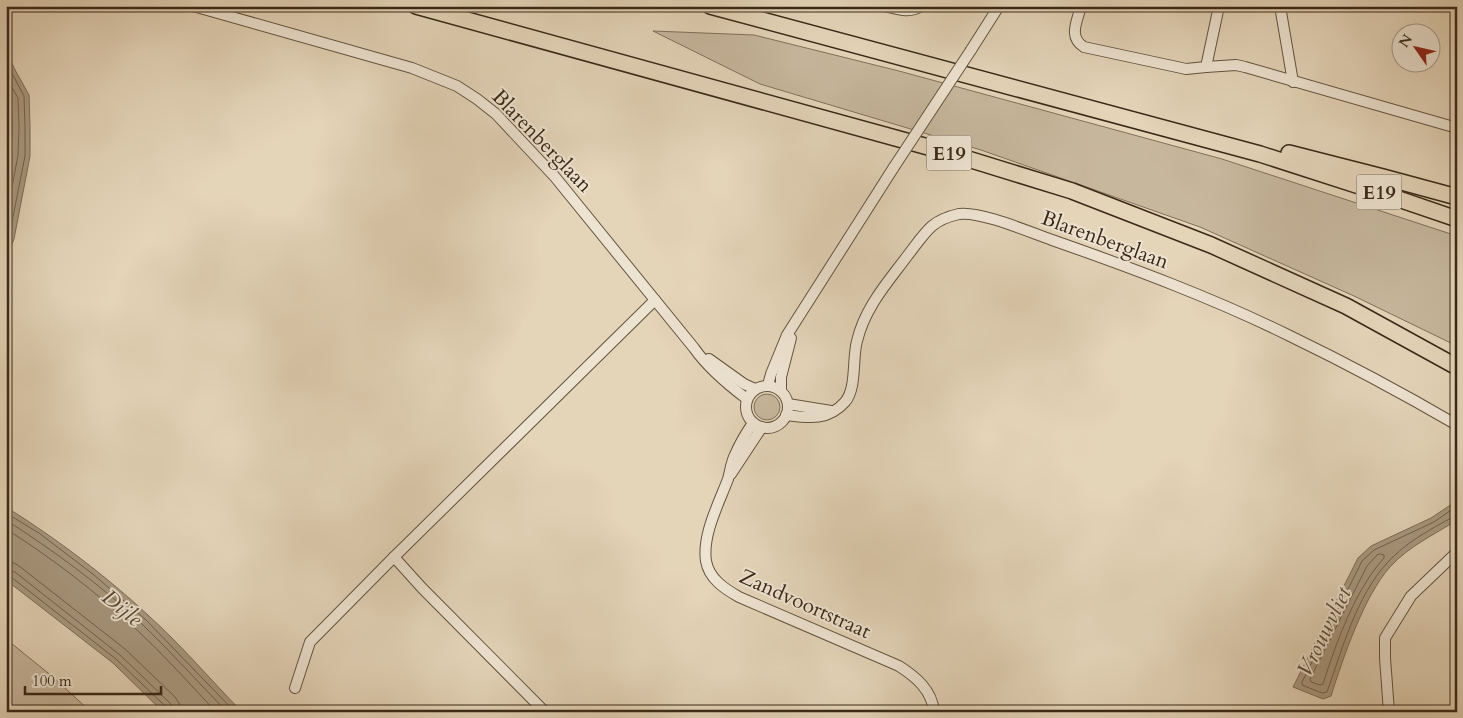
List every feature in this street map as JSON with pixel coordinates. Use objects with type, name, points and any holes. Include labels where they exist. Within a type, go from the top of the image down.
[{"type":"highway","name":"E19","points":[[416,6],[940,150],[1072,191],[1211,245],[1346,306],[1457,367]]},
{"type":"highway","name":"E19","points":[[710,6],[1260,154],[1457,219]]},
{"type":"highway","points":[[1260,154],[1291,153],[1457,198]]},
{"type":"highway","points":[[1323,162],[1331,157],[1457,192]]},
{"type":"street","name":"Blarenberglaan","points":[[193,6],[412,68],[458,86],[496,114],[526,145],[555,177],[703,361],[747,399]]},
{"type":"street","points":[[885,6],[903,11],[916,10],[921,6]]},
{"type":"street","points":[[768,385],[787,335],[999,6]]},
{"type":"street","points":[[1081,6],[1074,34],[1075,39],[1084,47],[1177,68],[1236,65],[1457,128]]},
{"type":"street","points":[[1206,67],[1219,6]]},
{"type":"street","points":[[1280,6],[1293,82]]},
{"type":"street","name":"Blarenberglaan","points":[[786,415],[815,418],[825,416],[844,402],[849,395],[852,383],[856,342],[861,326],[882,288],[932,226],[948,217],[959,214],[971,214],[1011,225],[1116,263],[1252,318],[1398,391],[1457,425]]},
{"type":"street","points":[[295,688],[310,642],[655,300]]},
{"type":"street","points":[[781,391],[781,377],[798,318]]},
{"type":"street","name":"Blarenberglaan","points":[[694,348],[744,384],[755,389]]},
{"type":"street","points":[[768,385],[781,391],[786,396],[788,404],[783,420],[774,427],[758,425],[749,418],[746,412],[747,399],[755,389],[768,385]]},
{"type":"street","points":[[788,404],[831,411]]},
{"type":"street","name":"Zandvoortstraat","points":[[758,425],[738,464],[729,477],[712,518],[706,548],[706,562],[712,575],[722,587],[739,597],[899,666],[914,675],[931,698],[934,712]]},
{"type":"street","points":[[1389,712],[1385,638],[1411,596],[1457,552]]},
{"type":"street","points":[[394,558],[545,712]]},
{"type":"shaded area","points":[[653,31],[754,35],[899,71],[1222,159],[1457,236],[1457,346],[1354,296],[1200,227],[981,150],[760,84]]},
{"type":"shaded area","points":[[767,394],[776,398],[780,407],[776,416],[767,420],[758,416],[754,407],[758,398]]},
{"type":"shaded area","points":[[6,639],[53,677],[91,712],[6,712]]},
{"type":"water","points":[[6,49],[29,95],[30,156],[14,239],[6,260]]},
{"type":"water","name":"Vrouwvliet","points":[[1457,499],[1457,520],[1405,553],[1380,579],[1355,628],[1331,696],[1323,699],[1293,687],[1358,558],[1371,546],[1431,518]]},
{"type":"water","name":"Dijle","points":[[6,507],[80,558],[115,586],[161,627],[242,712],[163,712],[113,663],[6,580]]}]
